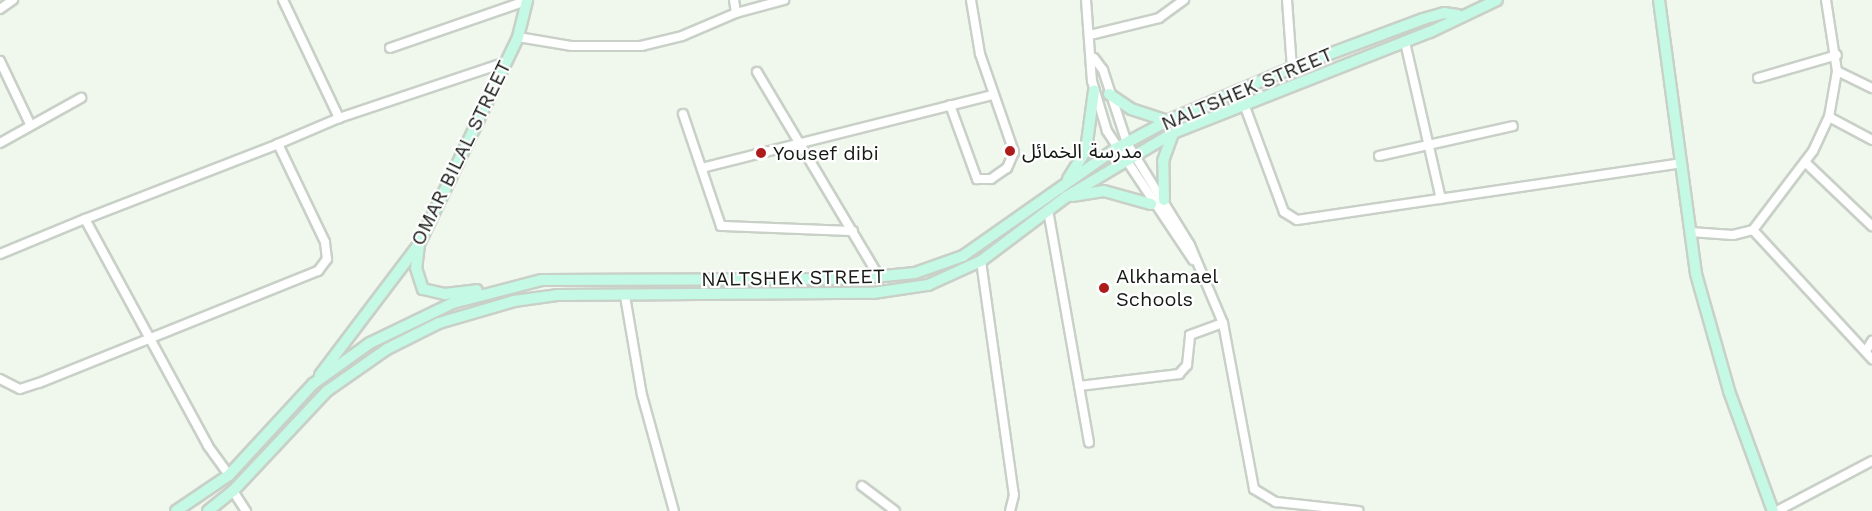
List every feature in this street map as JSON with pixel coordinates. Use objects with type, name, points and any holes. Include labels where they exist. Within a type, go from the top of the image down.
[{"type":"main road","name":"NALTSHEK STREET","points":[[208,511],[233,491],[327,391],[417,333],[514,301],[556,295],[625,296],[896,291],[942,280],[981,261],[1066,197],[1134,154],[1173,133],[1448,25],[1458,15],[1480,3],[1497,0]]},
{"type":"main road","points":[[1659,0],[1690,232],[1718,356],[1775,511]]},
{"type":"main road","name":"OMAR BILAL STREET","points":[[313,384],[419,244],[518,37],[527,1]]},
{"type":"main road","name":"NALTSHEK STREET","points":[[176,511],[229,475],[313,384],[393,330],[501,288],[571,279],[880,278],[963,256],[1115,149],[1167,121],[1292,68],[1423,19],[1444,13],[1458,15]]},
{"type":"main road","points":[[1065,183],[1086,150],[1094,92]]},
{"type":"main road","points":[[1109,94],[1131,109],[1167,121]]},
{"type":"main road","points":[[1164,200],[1163,161],[1173,133]]},
{"type":"main road","points":[[1066,197],[1104,191],[1151,204]]},
{"type":"main road","points":[[419,244],[416,268],[423,289],[445,294],[501,288]]},
{"type":"street","points":[[0,9],[13,0]]},
{"type":"street","points":[[283,0],[339,118]]},
{"type":"street","points":[[734,0],[736,12]]},
{"type":"street","points":[[518,37],[582,47],[641,45],[682,36],[736,12],[784,0]]},
{"type":"street","points":[[950,105],[973,174],[986,181],[1007,168],[1014,152],[993,95],[971,0]]},
{"type":"street","points":[[1086,0],[1094,58],[1094,92],[1115,149],[1151,204],[1196,264]]},
{"type":"street","points":[[1090,35],[1159,18],[1184,0]]},
{"type":"street","points":[[1287,0],[1292,68]]},
{"type":"street","points":[[1690,232],[1733,235],[1753,230],[1806,162],[1829,117],[1837,70],[1837,55],[1826,0]]},
{"type":"street","points":[[390,48],[527,1]]},
{"type":"street","points":[[1405,42],[1442,199]]},
{"type":"street","points":[[1758,78],[1837,55]]},
{"type":"street","points":[[1094,58],[1127,143],[1164,200],[1223,324],[1254,489],[1276,502],[1359,511]]},
{"type":"street","points":[[0,61],[30,124]]},
{"type":"street","points":[[0,254],[339,118],[506,62]]},
{"type":"street","points":[[1837,70],[1872,88]]},
{"type":"street","points":[[757,72],[880,278]]},
{"type":"street","points":[[702,168],[800,146],[993,95]]},
{"type":"street","points":[[0,143],[30,124],[81,98]]},
{"type":"street","points":[[1244,104],[1282,207],[1292,219],[1681,163]]},
{"type":"street","points":[[683,114],[724,229],[853,231]]},
{"type":"street","points":[[1829,117],[1872,140]]},
{"type":"street","points":[[1379,156],[1513,126]]},
{"type":"street","points":[[0,379],[20,389],[149,341],[310,276],[324,265],[325,242],[278,144]]},
{"type":"street","points":[[1806,162],[1872,226]]},
{"type":"street","points":[[1048,210],[1089,441]]},
{"type":"street","points":[[85,219],[149,341],[229,475]]},
{"type":"street","points":[[1753,230],[1872,359]]},
{"type":"street","points":[[981,261],[1012,481],[1010,511]]},
{"type":"street","points":[[625,296],[642,395],[674,511]]},
{"type":"street","points":[[1079,386],[1179,374],[1187,365],[1192,333],[1223,324]]},
{"type":"street","points":[[1866,351],[1872,341]]},
{"type":"street","points":[[1775,511],[1872,461]]},
{"type":"street","points":[[862,486],[895,511]]},
{"type":"street","points":[[233,491],[246,511]]},
{"type":"place","name":"مدرسة الخمائل","points":[[1010,151]]},
{"type":"place","name":"Yousef dibi","points":[[761,153]]},
{"type":"place","name":"Alkhamael Schools","points":[[1104,288]]}]
